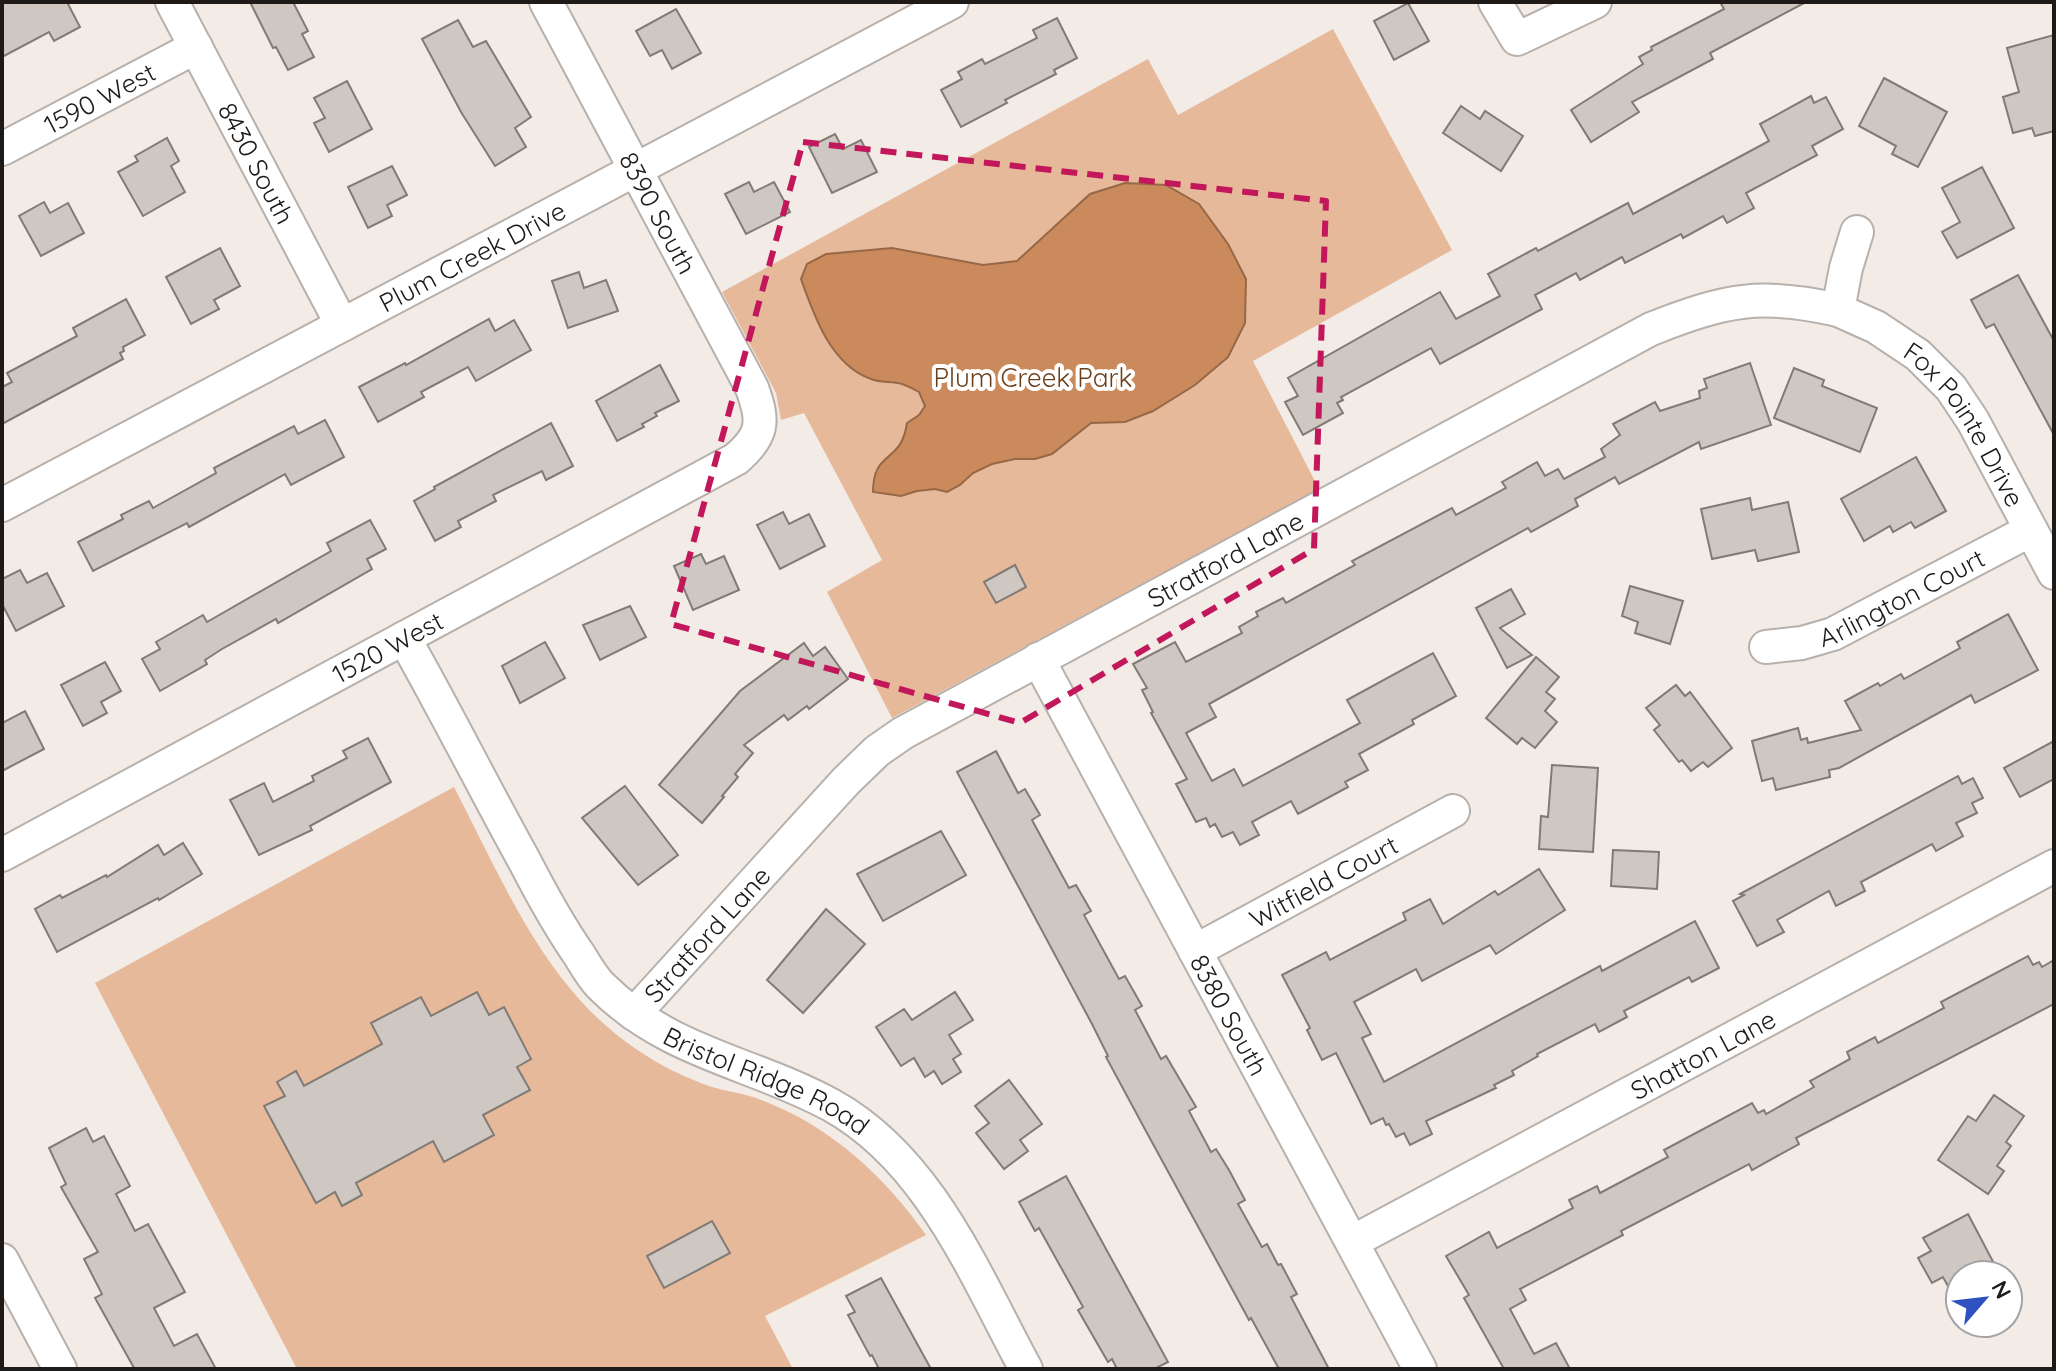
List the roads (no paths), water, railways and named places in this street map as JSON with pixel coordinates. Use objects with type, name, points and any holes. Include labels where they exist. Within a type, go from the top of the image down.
[{"type":"street","name":"8430 South","points":[[172,2],[342,325]]},
{"type":"street","name":"8390 South","points":[[546,2],[752,388],[761,426]]},
{"type":"street","points":[[1495,2],[1517,39],[1595,2]]},
{"type":"street","name":"Plum Creek Drive","points":[[2,505],[938,5]]},
{"type":"street","name":"1590 West","points":[[2,149],[196,47]]},
{"type":"street","points":[[1838,310],[1857,232]]},
{"type":"street","name":"Stratford Lane","points":[[634,1014],[846,781],[877,751],[903,733],[1651,329],[1702,309],[1753,299],[1799,301],[1838,310]]},
{"type":"street","name":"Fox Pointe Drive","points":[[1838,310],[1876,327],[1918,355],[1951,388],[1973,421],[2054,573]]},
{"type":"street","name":"1520 West","points":[[2,855],[736,459],[752,445],[761,426]]},
{"type":"street","name":"Arlington Court","points":[[1766,647],[1802,643],[1833,634],[2031,530]]},
{"type":"street","name":"Bristol Ridge Road","points":[[404,638],[557,922],[599,985],[634,1014],[671,1037],[720,1060],[789,1084],[822,1100],[868,1130],[907,1169],[951,1228],[1026,1369]]},
{"type":"street","name":"8380 South","points":[[1038,659],[1420,1369]]},
{"type":"street","name":"Witfield Court","points":[[1195,951],[1453,811]]},
{"type":"street","name":"Shatton Lane","points":[[1352,1242],[2054,866]]},
{"type":"street","points":[[2,1260],[60,1369]]},
{"type":"park label","name":"Plum Creek Park","points":[[1033,377]]}]
